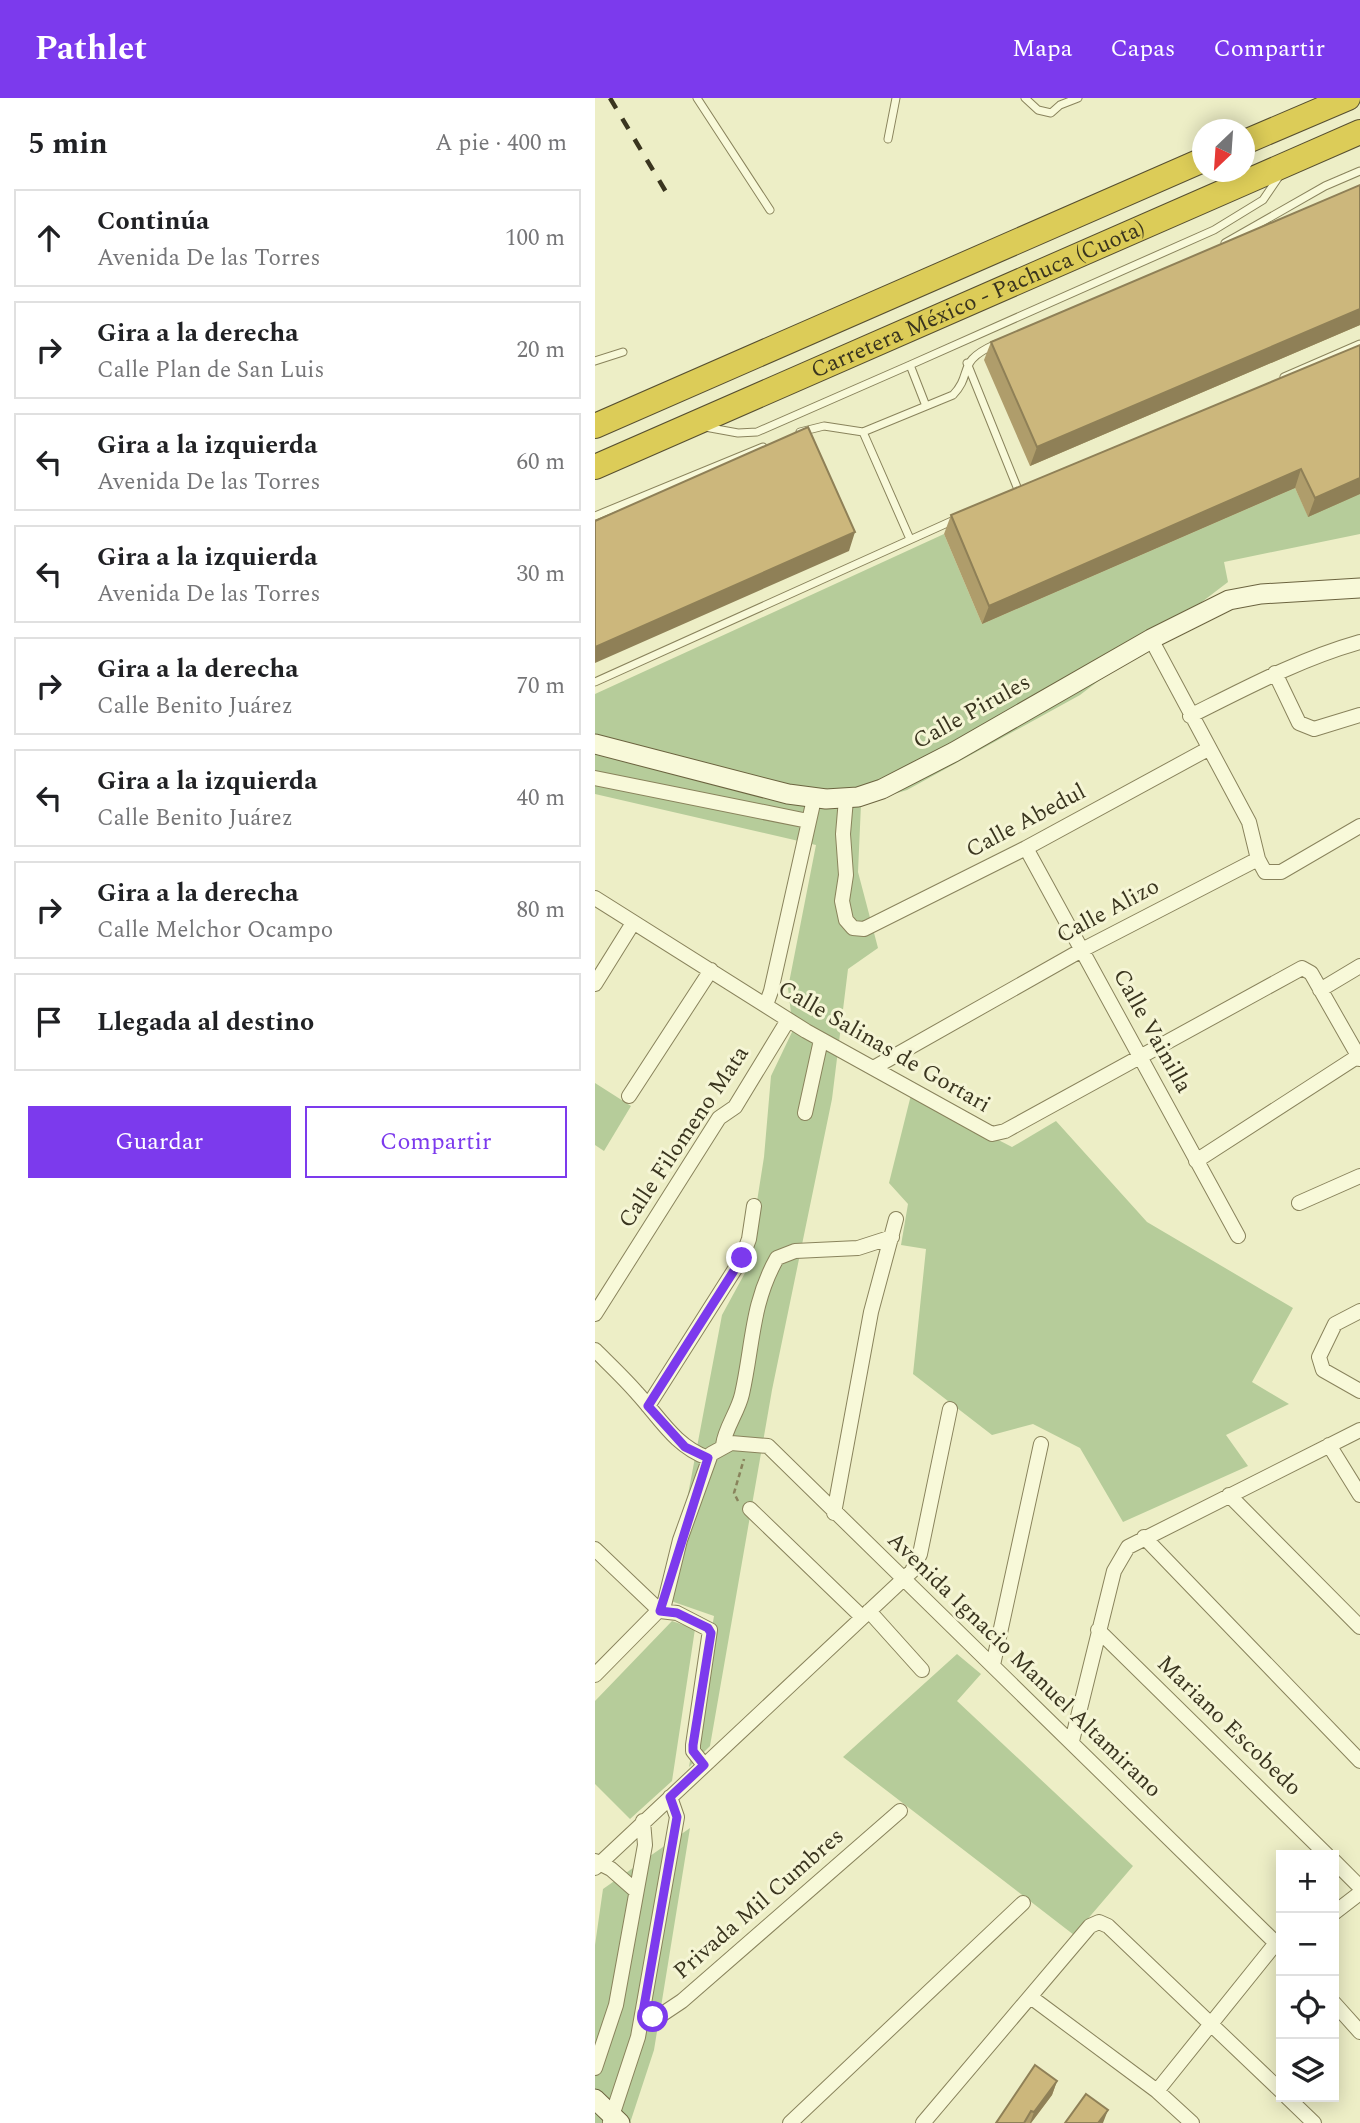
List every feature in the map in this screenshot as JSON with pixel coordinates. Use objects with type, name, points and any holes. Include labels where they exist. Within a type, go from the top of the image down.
[{"type":"highway","points":[[1255,137],[1348,98]]},
{"type":"highway","name":"Carretera México - Pachuca (Cuota)","points":[[595,467],[1360,132]]},
{"type":"highway","name":"Carretera México - Pachuca (Cuota)","points":[[595,426],[1192,164]]},
{"type":"street","name":"Calle Pirules","points":[[595,744],[814,799],[845,799],[870,794],[1216,605],[1240,597],[1360,588]]},
{"type":"street","points":[[1151,639],[1248,822],[1258,859],[1265,872],[1281,873],[1360,827]]},
{"type":"street","points":[[1190,716],[1275,673],[1325,652],[1360,642]]},
{"type":"street","points":[[1275,673],[1299,723],[1306,728],[1314,729],[1360,715]]},
{"type":"street","name":"Calle Abedul","points":[[845,799],[843,911],[853,928],[864,929],[1026,848],[1207,749]]},
{"type":"street","points":[[595,778],[808,821]]},
{"type":"street","points":[[765,1005],[771,991],[814,799]]},
{"type":"street","name":"Calle Vainilla","points":[[1026,848],[1238,1236]]},
{"type":"street","name":"Calle Alizo","points":[[875,1067],[1080,950],[1258,859]]},
{"type":"street","name":"Calle Salinas de Gortari","points":[[595,898],[821,1040],[875,1067],[992,1134],[1005,1131],[1298,970],[1305,969],[1321,990]]},
{"type":"street","points":[[595,984],[633,923]]},
{"type":"street","points":[[1196,1161],[1359,1057],[1321,990],[1360,966]]},
{"type":"street","points":[[629,1096],[711,970]]},
{"type":"street","name":"Calle Filomeno Mata","points":[[595,1314],[719,1118],[735,1107],[788,1020]]},
{"type":"street","points":[[805,1113],[821,1040]]},
{"type":"street","points":[[1299,1203],[1360,1176]]},
{"type":"street","points":[[648,1406],[742,1258],[749,1239],[754,1206]]},
{"type":"street","points":[[834,1513],[871,1312],[896,1219]]},
{"type":"street","points":[[595,1675],[660,1611],[708,1458],[723,1445],[743,1392],[748,1347],[761,1298],[775,1262],[783,1253],[858,1248],[892,1237]]},
{"type":"street","points":[[1360,1311],[1335,1324],[1320,1353],[1319,1363],[1328,1373],[1360,1391]]},
{"type":"street","points":[[595,1350],[601,1366],[648,1406],[685,1447],[708,1458]]},
{"type":"street","points":[[636,1891],[596,1864],[902,1580],[919,1559],[950,1409]]},
{"type":"street","points":[[1072,1741],[1098,1630],[1120,1558],[1128,1547],[1143,1537],[1360,1430]]},
{"type":"street","name":"Avenida Ignacio Manuel Altamirano","points":[[723,1445],[740,1442],[771,1448],[902,1580],[1072,1741],[1276,1943]]},
{"type":"street","points":[[993,1665],[1041,1444]]},
{"type":"street","points":[[1329,1445],[1360,1495]]},
{"type":"street","points":[[1229,1495],[1360,1627]]},
{"type":"street","points":[[750,1509],[922,1670]]},
{"type":"street","points":[[1143,1537],[1360,1761]]},
{"type":"street","points":[[595,1549],[660,1611],[677,1613],[710,1630],[693,1745],[693,1751],[704,1765]]},
{"type":"street","name":"Mariano Escobedo","points":[[1098,1630],[1322,1850]]},
{"type":"street","points":[[614,2120],[642,2018],[677,1817],[670,1797]]},
{"type":"street","name":"Privada Mil Cumbres","points":[[642,2018],[664,2013],[682,2001],[900,1811]]},
{"type":"street","points":[[595,2068],[616,2006],[646,1832],[643,1821]]},
{"type":"street","points":[[1339,1866],[1360,1887]]},
{"type":"street","points":[[1339,1909],[1360,1893]]},
{"type":"street","points":[[790,2123],[1023,1903]]},
{"type":"street","points":[[923,2123],[1032,1998],[1090,1926],[1098,1922],[1108,1926],[1212,2022],[1276,2086]]},
{"type":"street","points":[[1157,2091],[1276,1947]]},
{"type":"street","points":[[1032,1998],[1157,2091],[1192,2123]]},
{"type":"street","points":[[1339,2007],[1357,2022]]},
{"type":"street","points":[[595,2099],[614,2120]]},
{"type":"street","points":[[1292,2102],[1314,2123]]},
{"type":"lane","points":[[697,98],[770,210]]},
{"type":"lane","points":[[888,139],[895,98]]},
{"type":"lane","points":[[1025,98],[1038,110],[1051,113],[1059,105],[1078,98]]},
{"type":"lane","points":[[693,424],[738,433],[757,432],[910,365],[1214,230],[1263,200],[1285,164]]},
{"type":"lane","points":[[1210,250],[1325,186],[1360,171]]},
{"type":"lane","points":[[787,437],[813,426],[863,432],[926,406],[956,392],[967,363],[983,350],[1008,339]]},
{"type":"lane","points":[[1272,382],[1360,344]]},
{"type":"lane","points":[[595,361],[623,352]]},
{"type":"lane","points":[[967,363],[1019,492]]},
{"type":"lane","points":[[910,365],[926,406]]},
{"type":"lane","points":[[863,432],[910,539]]},
{"type":"lane","points":[[595,516],[775,442]]},
{"type":"lane","points":[[1007,497],[1032,486]]},
{"type":"lane","points":[[595,682],[959,518]]},
{"type":"path","points":[[740,1442],[743,1469],[734,1497],[750,1509]]},
{"type":"green space","points":[[1295,488],[1308,516],[1360,494],[1360,534],[1224,562],[1228,582],[1080,695],[907,790],[861,804],[858,872],[878,948],[848,969],[832,1099],[772,1390],[710,1746],[689,1767],[714,1616],[668,1600],[722,1315],[746,1271],[764,1157],[771,1076],[793,1030],[788,988],[816,845],[595,794],[595,694],[944,534],[982,624]]},
{"type":"green space","points":[[595,1083],[631,1106],[604,1151],[595,1145]]},
{"type":"green space","points":[[911,1095],[1012,1147],[1056,1121],[1147,1222],[1293,1308],[1252,1382],[1289,1404],[1226,1435],[1248,1466],[1123,1522],[1080,1448],[1033,1424],[992,1435],[913,1374],[926,1249],[901,1245],[908,1204],[889,1183]]},
{"type":"green space","points":[[672,1621],[695,1629],[672,1781],[630,1819],[595,1784],[595,1701]]},
{"type":"green space","points":[[957,1654],[981,1674],[957,1701],[1133,1866],[1074,1935],[843,1757]]},
{"type":"green space","points":[[690,1828],[654,2050],[630,2123],[595,2123],[595,1945],[603,1889]]},
{"type":"building","points":[[1360,185],[1360,309],[1037,447],[991,342]]},
{"type":"building","points":[[1360,345],[1360,478],[1315,498],[1301,469],[989,606],[951,515]]},
{"type":"building","points":[[808,427],[855,532],[595,647],[595,521]]},
{"type":"building","points":[[1035,2065],[1057,2081],[1024,2123],[996,2123]]},
{"type":"building","points":[[1086,2094],[1108,2110],[1098,2123],[1065,2123]]},
{"type":"railway","points":[[610,98],[669,197]]},
{"type":"route","points":[[653,2017],[642,2018],[677,1817],[670,1797],[704,1765],[693,1751],[693,1745],[711,1633],[708,1628],[689,1618],[660,1611],[671,1585],[682,1532],[708,1458],[692,1452],[671,1435],[648,1406],[742,1258]]}]
